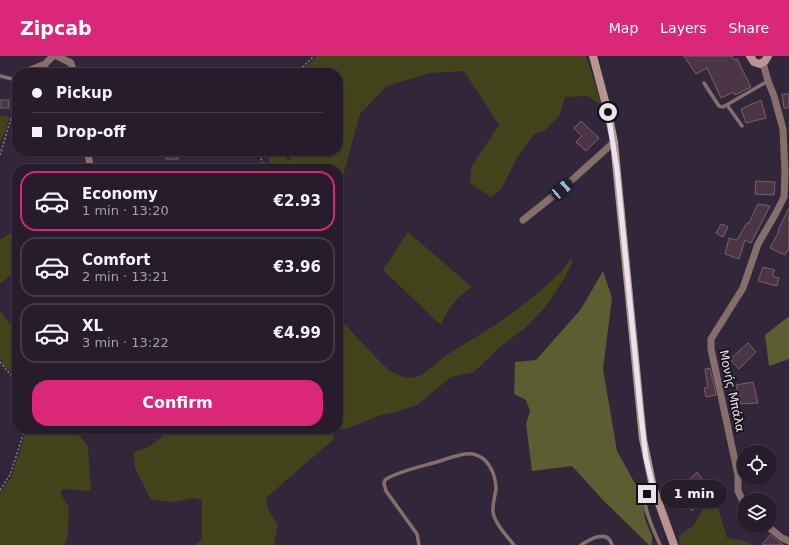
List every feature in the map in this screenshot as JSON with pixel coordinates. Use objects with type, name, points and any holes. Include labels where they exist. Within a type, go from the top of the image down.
[{"type":"street","points":[[34,68],[48,62],[53,56]]},
{"type":"street","points":[[57,56],[71,63],[72,68]]},
{"type":"street","points":[[592,56],[608,112],[614,142],[639,404],[646,458],[654,491],[674,545]]},
{"type":"street","points":[[750,56],[755,62],[766,59]]},
{"type":"street","name":"Μονής Μπάλα","points":[[739,493],[738,475],[711,349],[711,339],[743,288],[758,244],[786,201],[784,132],[774,96],[768,81],[766,59]]},
{"type":"street","points":[[523,220],[562,189],[614,142]]},
{"type":"street","points":[[776,533],[789,541]]},
{"type":"lane","points":[[0,76],[12,78]]},
{"type":"lane","points":[[704,83],[719,106],[723,107],[768,81]]},
{"type":"lane","points":[[727,104],[742,126]]},
{"type":"lane","points":[[419,545],[417,534],[386,491],[384,484],[385,480],[458,455],[472,454],[481,458],[490,466],[495,479],[496,489],[493,512],[499,524],[514,545]]},
{"type":"lane","points":[[654,491],[646,496],[646,508],[660,545]]},
{"type":"lane","points":[[581,545],[590,539],[600,536],[611,541],[612,545]]},
{"type":"path","points":[[302,68],[314,56]]},
{"type":"path","points":[[0,155],[12,115]]},
{"type":"path","points":[[0,362],[12,376]]},
{"type":"path","points":[[0,490],[10,476],[23,434]]},
{"type":"shaded area","points":[[317,56],[586,56],[602,105],[587,96],[565,97],[559,117],[544,131],[534,134],[517,158],[501,189],[491,197],[470,183],[471,167],[499,125],[464,71],[430,73],[387,86],[360,114],[343,176],[343,164],[270,164],[269,156],[284,156],[289,161],[292,156],[343,156],[343,68],[305,68]]},
{"type":"shaded area","points":[[0,116],[9,116],[6,130],[0,142]]},
{"type":"shaded area","points":[[12,232],[12,274],[0,284],[0,240]]},
{"type":"shaded area","points":[[408,232],[472,287],[461,295],[454,303],[447,312],[441,325],[383,270]]},
{"type":"shaded area","points":[[570,260],[573,261],[564,279],[546,306],[524,329],[501,346],[474,372],[451,377],[417,405],[381,415],[343,429],[343,322],[383,365],[392,372],[403,377],[412,378],[422,375],[448,354],[500,322],[538,293],[562,271]]},
{"type":"shaded area","points":[[0,311],[12,326],[12,374],[3,364],[0,358]]},
{"type":"shaded area","points":[[25,434],[79,434],[88,447],[91,491],[63,489],[60,493],[69,507],[68,532],[65,545],[0,545],[0,492],[11,478]]},
{"type":"shaded area","points":[[162,434],[333,434],[334,439],[266,498],[268,510],[278,525],[274,545],[195,545],[202,539],[202,500],[194,498],[174,502],[151,500],[135,468],[133,452],[147,448],[162,437]]},
{"type":"shaded area","points":[[713,491],[727,538],[749,542],[751,545],[679,545],[679,536],[694,525]]},
{"type":"green space","points":[[603,271],[612,298],[603,369],[617,451],[643,498],[645,519],[652,536],[652,545],[649,545],[603,500],[572,466],[532,471],[526,424],[530,411],[526,400],[514,394],[515,362],[536,360],[581,309]]},
{"type":"green space","points":[[789,316],[789,359],[769,366],[765,335]]},
{"type":"building","points":[[684,56],[732,56],[734,60],[737,59],[751,87],[735,95],[734,92],[721,98],[707,68],[696,74]]},
{"type":"building","points":[[782,94],[789,94],[789,108],[784,108]]},
{"type":"building","points":[[0,100],[9,100],[9,108],[0,108]]},
{"type":"building","points":[[761,100],[766,118],[746,123],[741,109]]},
{"type":"building","points":[[581,121],[599,138],[586,151],[576,142],[582,136],[574,128]]},
{"type":"building","points":[[166,156],[178,156],[178,159],[166,159]]},
{"type":"building","points":[[756,181],[775,182],[774,195],[755,194]]},
{"type":"building","points":[[758,204],[770,206],[751,243],[745,240],[739,259],[725,254],[729,238],[737,240],[747,223],[749,223]]},
{"type":"building","points":[[789,208],[789,248],[785,255],[770,248]]},
{"type":"building","points":[[721,224],[728,227],[723,237],[716,233]]},
{"type":"building","points":[[763,267],[775,270],[772,276],[779,278],[777,286],[758,281]]},
{"type":"building","points":[[748,343],[756,352],[739,369],[730,359]]},
{"type":"building","points":[[710,368],[716,395],[706,397],[704,388],[708,387],[705,369]]},
{"type":"building","points":[[753,382],[758,403],[741,404],[736,385]]},
{"type":"building","points":[[697,472],[711,490],[692,511],[674,494]]},
{"type":"building","points":[[770,535],[779,542],[784,545],[762,545]]},
{"type":"route","points":[[608,112],[614,142],[646,458],[654,491],[647,494]]}]
